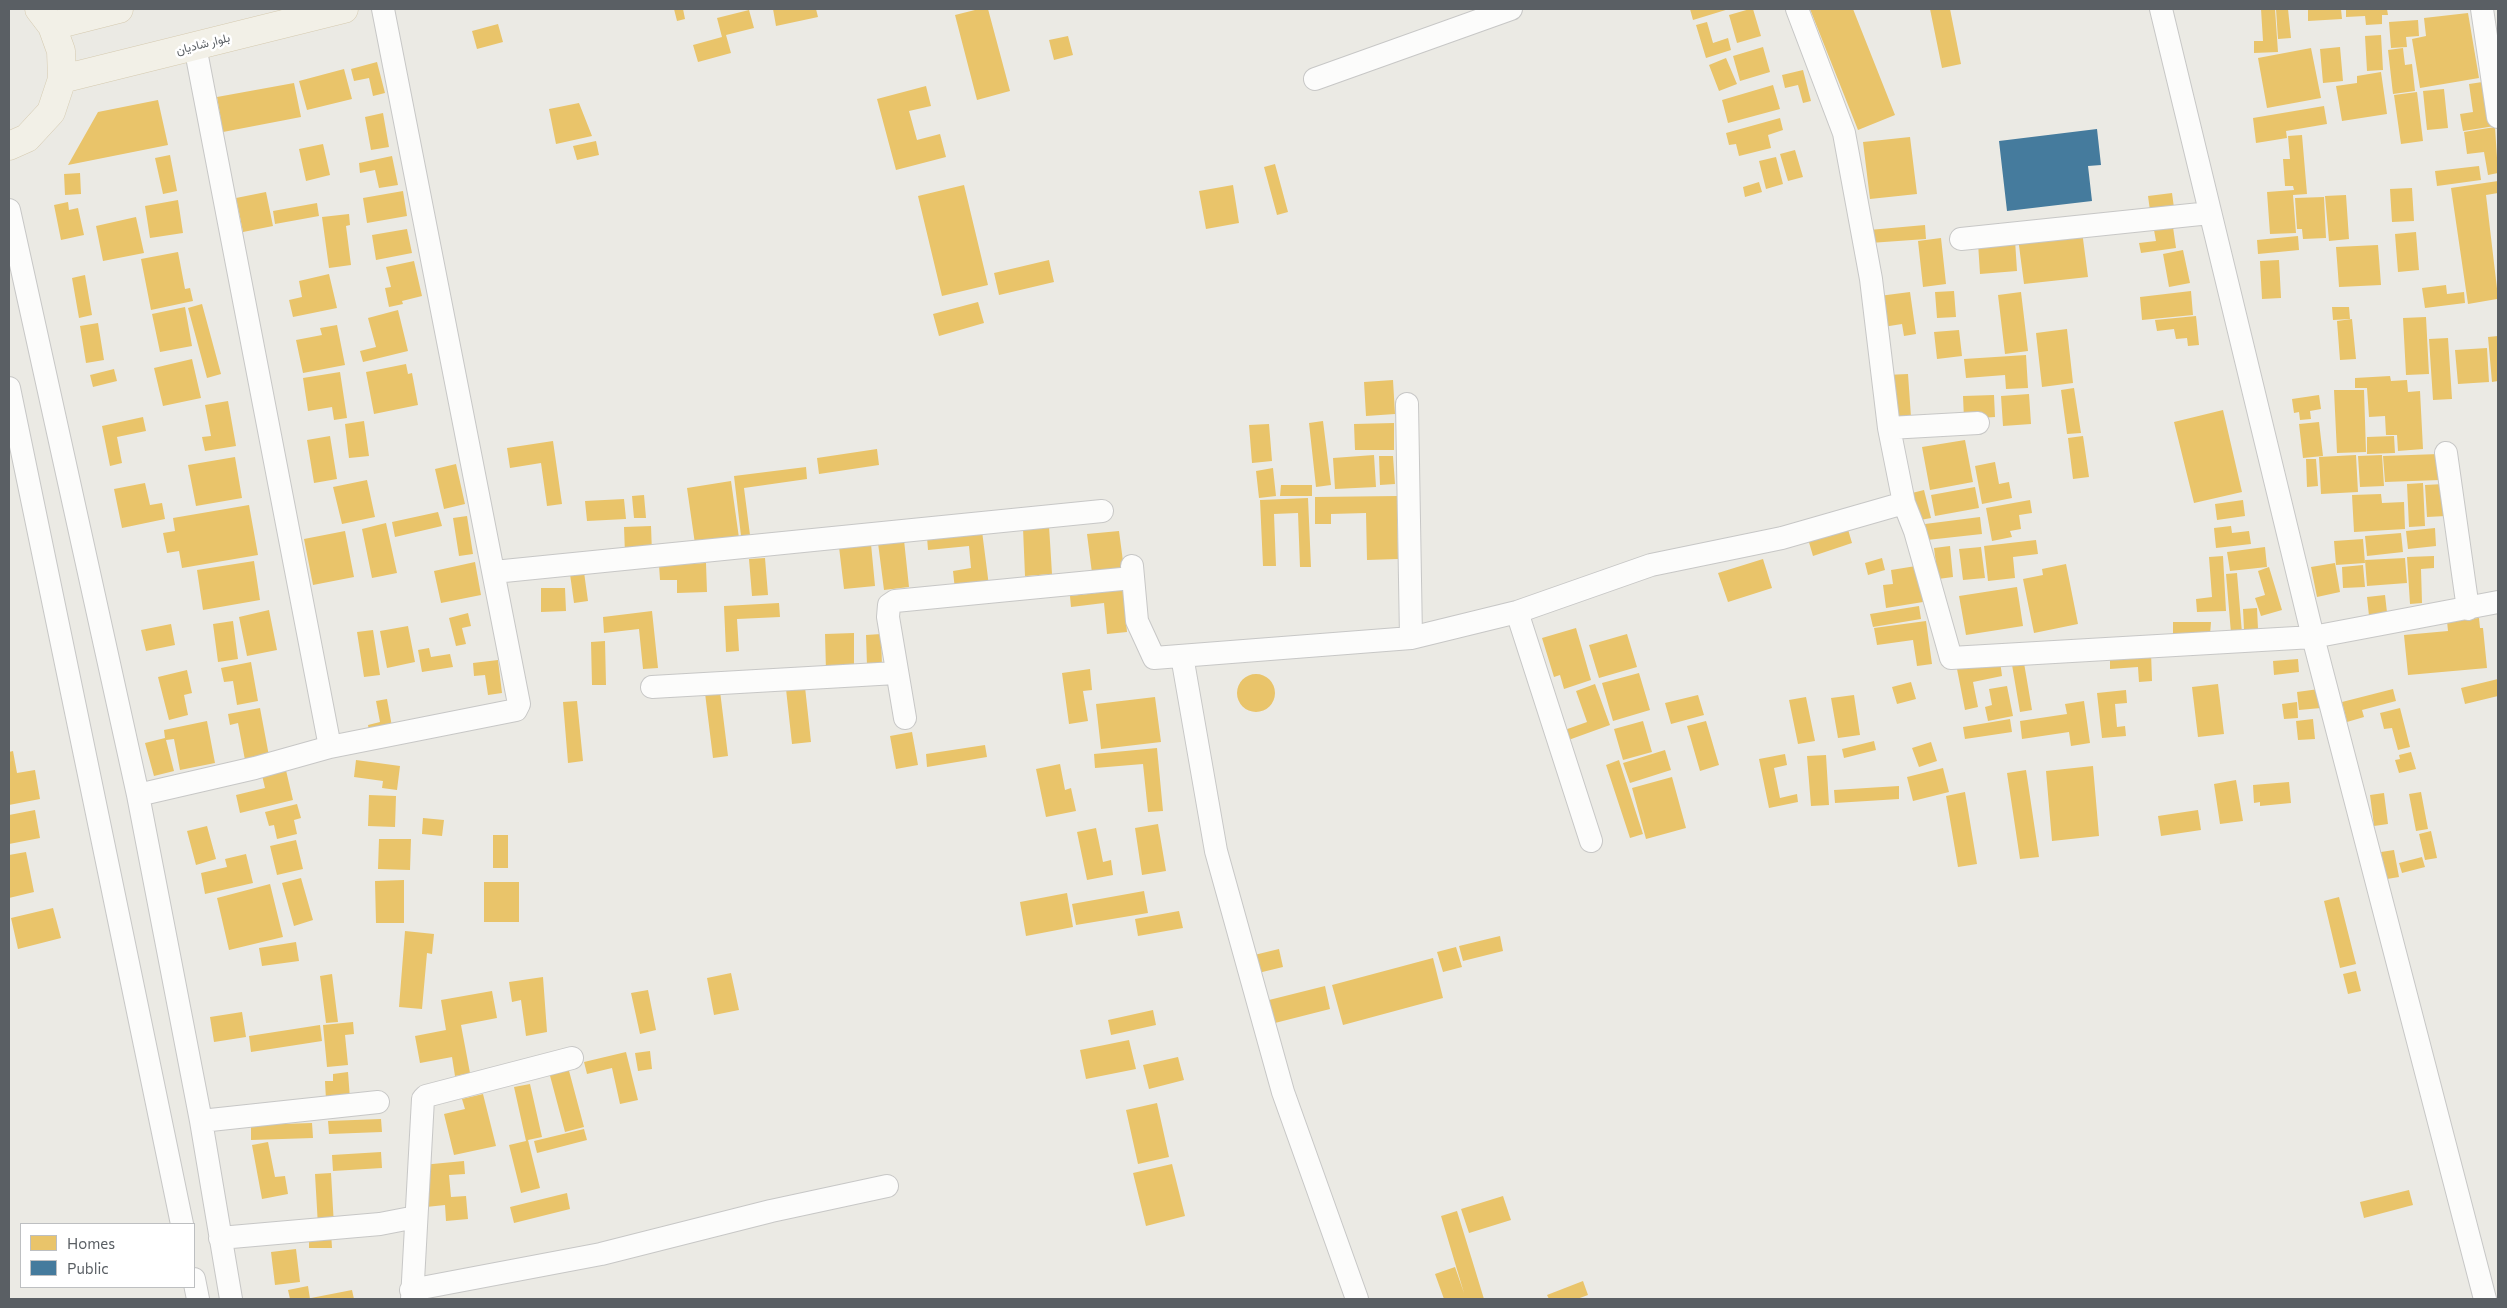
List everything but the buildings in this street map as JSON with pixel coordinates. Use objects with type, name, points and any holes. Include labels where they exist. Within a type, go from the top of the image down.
[{"type":"main road","points":[[9,146],[28,138],[51,112],[62,79],[61,51],[45,17],[119,9]]},
{"type":"main road","name":"بلوار شادیان","points":[[62,79],[344,9]]},
{"type":"street","points":[[138,795],[256,768],[330,747],[516,710],[518,698],[383,9]]},
{"type":"street","points":[[1315,79],[1511,9]]},
{"type":"street","points":[[1797,9],[1844,133],[1871,279],[1889,428],[1904,503],[1915,531],[1951,658],[2313,637],[2498,602]]},
{"type":"street","points":[[2161,9],[2313,637],[2485,1299]]},
{"type":"street","points":[[2482,9],[2498,117]]},
{"type":"street","points":[[195,46],[330,747]]},
{"type":"street","points":[[9,210],[138,795],[201,1121],[231,1299]]},
{"type":"street","points":[[1961,239],[2210,213]]},
{"type":"street","points":[[9,388],[182,1223]]},
{"type":"street","points":[[1407,404],[1411,638]]},
{"type":"street","points":[[1889,428],[1978,423]]},
{"type":"street","points":[[2446,452],[2468,609]]},
{"type":"street","points":[[905,718],[888,617],[888,605],[895,601],[1132,572],[1137,621],[1153,658],[1411,638],[1517,612],[1651,565],[1782,538],[1904,503]]},
{"type":"street","points":[[494,572],[1102,511]]},
{"type":"street","points":[[1517,612],[1591,841]]},
{"type":"street","points":[[1182,656],[1219,860],[1283,1092],[1357,1299]]},
{"type":"street","points":[[652,687],[896,673]]},
{"type":"street","points":[[572,1058],[423,1098],[411,1295],[601,1254],[771,1211],[887,1186]]},
{"type":"street","points":[[201,1121],[378,1102]]},
{"type":"street","points":[[220,1238],[380,1224],[416,1217]]},
{"type":"street","points":[[195,1285],[198,1299]]}]
